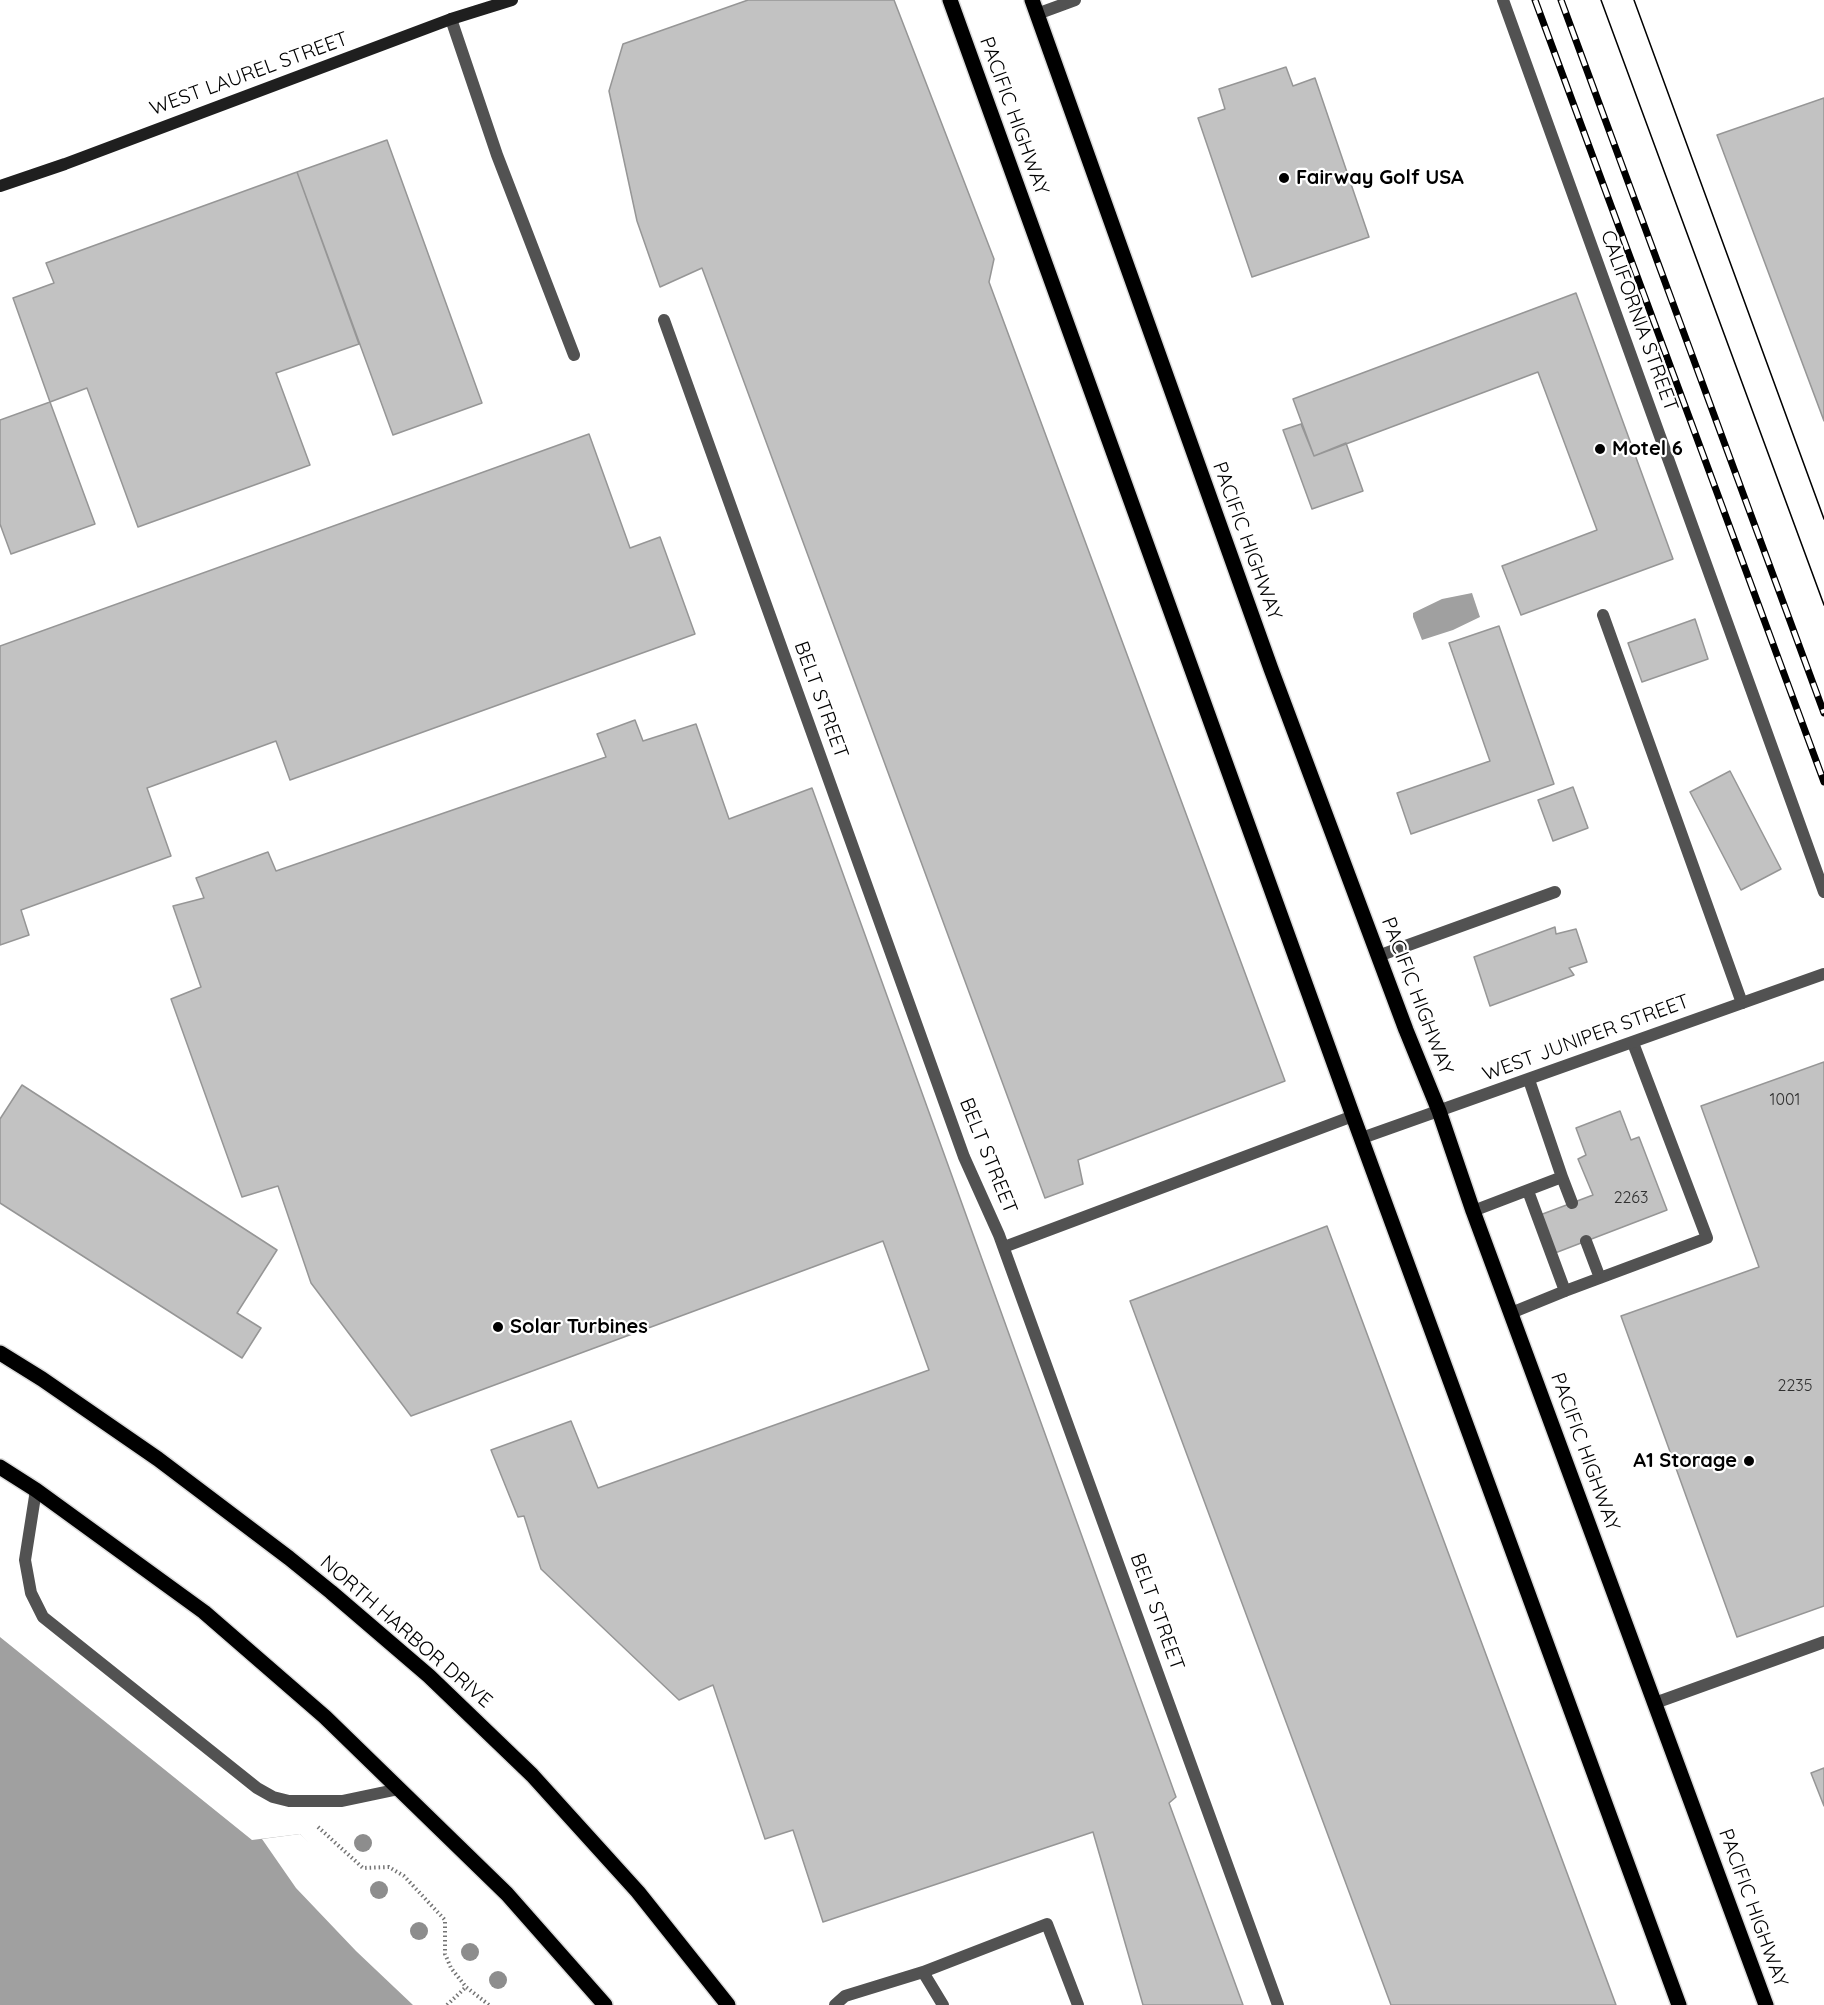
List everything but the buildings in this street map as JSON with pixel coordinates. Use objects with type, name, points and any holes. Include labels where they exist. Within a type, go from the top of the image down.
[{"type":"main road","name":"WEST LAUREL STREET","points":[[0,186],[76,160],[451,19],[513,0]]},
{"type":"main road","name":"PACIFIC HIGHWAY","points":[[950,0],[1353,1116],[1679,2005]]},
{"type":"main road","name":"PACIFIC HIGHWAY","points":[[1035,7],[1218,524],[1378,956],[1439,1111],[1473,1211],[1766,2005]]},
{"type":"main road","name":"NORTH HARBOR DRIVE","points":[[0,1353],[42,1378],[261,1537],[332,1592],[429,1676],[532,1775],[638,1892],[728,2005]]},
{"type":"main road","points":[[0,1467],[36,1490],[204,1612],[326,1717],[507,1894],[605,2005]]},
{"type":"street","points":[[1035,7],[1075,0]]},
{"type":"street","name":"CALIFORNIA STREET","points":[[1503,0],[1824,892]]},
{"type":"street","points":[[451,19],[497,155],[574,355]]},
{"type":"street","name":"BELT STREET","points":[[664,320],[964,1156],[1004,1247],[1278,2005]]},
{"type":"street","points":[[1603,615],[1742,1003]]},
{"type":"street","points":[[1378,956],[1555,892]]},
{"type":"street","name":"WEST JUNIPER STREET","points":[[1362,1138],[1824,974]]},
{"type":"street","points":[[1511,1312],[1707,1238],[1633,1043]]},
{"type":"street","points":[[1529,1080],[1572,1203]]},
{"type":"street","points":[[1004,1247],[1353,1116]]},
{"type":"street","points":[[1473,1211],[1562,1177]]},
{"type":"street","points":[[1528,1191],[1565,1291]]},
{"type":"street","points":[[1586,1241],[1600,1278]]},
{"type":"street","points":[[36,1490],[25,1560],[31,1593],[43,1617],[248,1780],[273,1797],[289,1801],[342,1801],[399,1789]]},
{"type":"street","points":[[1655,1703],[1824,1642]]},
{"type":"street","points":[[835,2005],[1047,1924],[1078,2005]]},
{"type":"street","points":[[923,1972],[943,2005]]},
{"type":"path","points":[[447,2005],[466,1987]]},
{"type":"shaded area","points":[[1472,593],[1480,617],[1453,630],[1422,640],[1413,613],[1442,599]]},
{"type":"shaded area","points":[[0,1637],[252,1840],[300,1834],[457,2005],[0,2005]]},
{"type":"pier","points":[[300,1834],[330,1863],[452,1995],[452,2000],[457,2001],[460,2005],[413,2005],[356,1951],[296,1888],[262,1839]]},
{"type":"tram line","points":[[1601,0],[1824,605]]},
{"type":"tram line","points":[[1634,0],[1824,519]]},
{"type":"railway","points":[[1535,0],[1824,782]]},
{"type":"railway","points":[[1561,0],[1824,713]]},
{"type":"place","name":"Fairway Golf USA","points":[[1284,178]]},
{"type":"place","name":"Motel 6","points":[[1600,449]]},
{"type":"place","name":"Solar Turbines","points":[[498,1327]]},
{"type":"place","name":"A1 Storage","points":[[1749,1461]]}]
